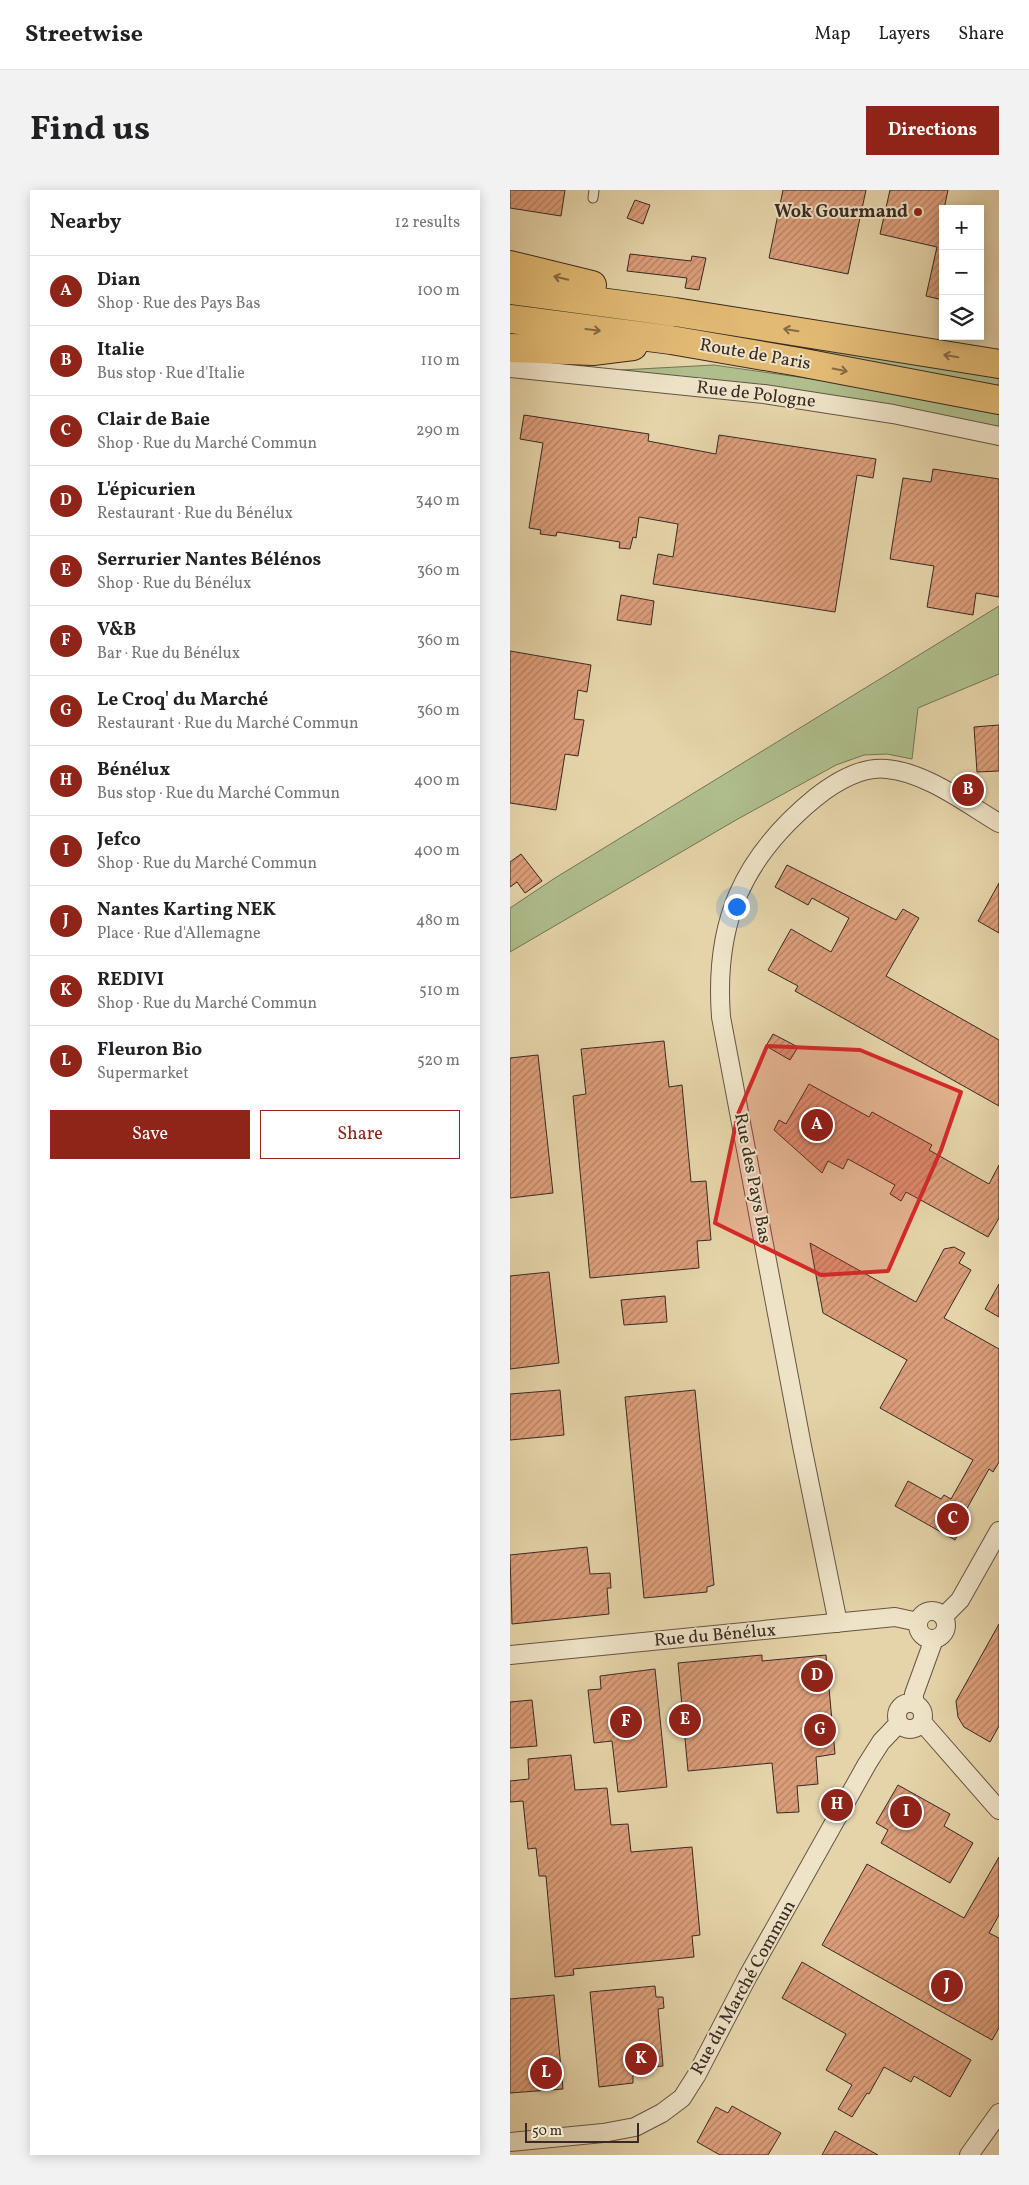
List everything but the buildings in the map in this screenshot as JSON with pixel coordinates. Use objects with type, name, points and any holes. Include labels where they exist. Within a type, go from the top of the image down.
[{"type":"main road","points":[[510,264],[600,287],[675,312]]},
{"type":"main road","name":"Route de Paris","points":[[510,290],[675,312],[999,364]]},
{"type":"main road","name":"Route de Paris","points":[[510,319],[671,340],[999,400]]},
{"type":"main road","points":[[510,348],[593,351],[671,340]]},
{"type":"street","name":"Rue de Pologne","points":[[510,368],[764,394],[894,414],[999,436]]},
{"type":"street","name":"Rue des Pays Bas","points":[[838,1623],[802,1446],[722,1017],[719,984],[722,952],[732,909],[744,880],[757,858],[805,806],[848,777],[875,770],[898,771],[918,777],[999,823]]},
{"type":"street","points":[[943,1617],[960,1600],[999,1532]]},
{"type":"street","points":[[914,1703],[914,1694],[934,1639],[944,1632],[946,1625],[943,1617],[932,1611],[923,1614],[918,1622],[922,1634],[934,1639]]},
{"type":"street","name":"Rue du Bénélux","points":[[510,1655],[895,1617],[907,1618],[918,1622]]},
{"type":"street","points":[[906,1703],[919,1705],[924,1713],[922,1722],[913,1729],[905,1728],[899,1724],[897,1716],[899,1708],[906,1703]]},
{"type":"street","points":[[922,1722],[931,1735],[999,1810]]},
{"type":"street","name":"Rue du Marché Commun","points":[[510,2142],[603,2133],[635,2127],[662,2113],[682,2098],[696,2076],[748,1976],[867,1764],[881,1742],[899,1724]]},
{"type":"street","points":[[969,2155],[999,2112]]},
{"type":"highlighted area","points":[[767,1046],[860,1050],[961,1092],[941,1150],[888,1271],[821,1275],[715,1223],[738,1114]]},
{"type":"green space","points":[[510,298],[999,373],[999,392],[510,311]]},
{"type":"green space","points":[[714,365],[903,392],[999,411],[999,428],[883,408],[621,370]]},
{"type":"green space","points":[[999,606],[999,674],[918,708],[912,759],[887,754],[864,755],[836,765],[736,820],[510,952],[510,908],[555,878]]},
{"type":"place","name":"Wok Gourmand","points":[[918,212]]},
{"type":"place","name":"Italie","points":[[968,790]]},
{"type":"place","name":"Dian","points":[[817,1125]]},
{"type":"place","name":"Clair de Baie","points":[[953,1519]]},
{"type":"place","name":"L'épicurien","points":[[817,1676]]},
{"type":"place","name":"Serrurier Nantes Bélénos","points":[[685,1720]]},
{"type":"place","name":"V&B","points":[[626,1722]]},
{"type":"place","name":"Le Croq' du Marché","points":[[820,1730]]},
{"type":"place","name":"Bénélux","points":[[837,1805]]},
{"type":"place","name":"Jefco","points":[[906,1812]]},
{"type":"place","name":"Nantes Karting NEK","points":[[947,1986]]},
{"type":"place","name":"REDIVI","points":[[641,2059]]},
{"type":"place","name":"Fleuron Bio","points":[[546,2073]]}]
